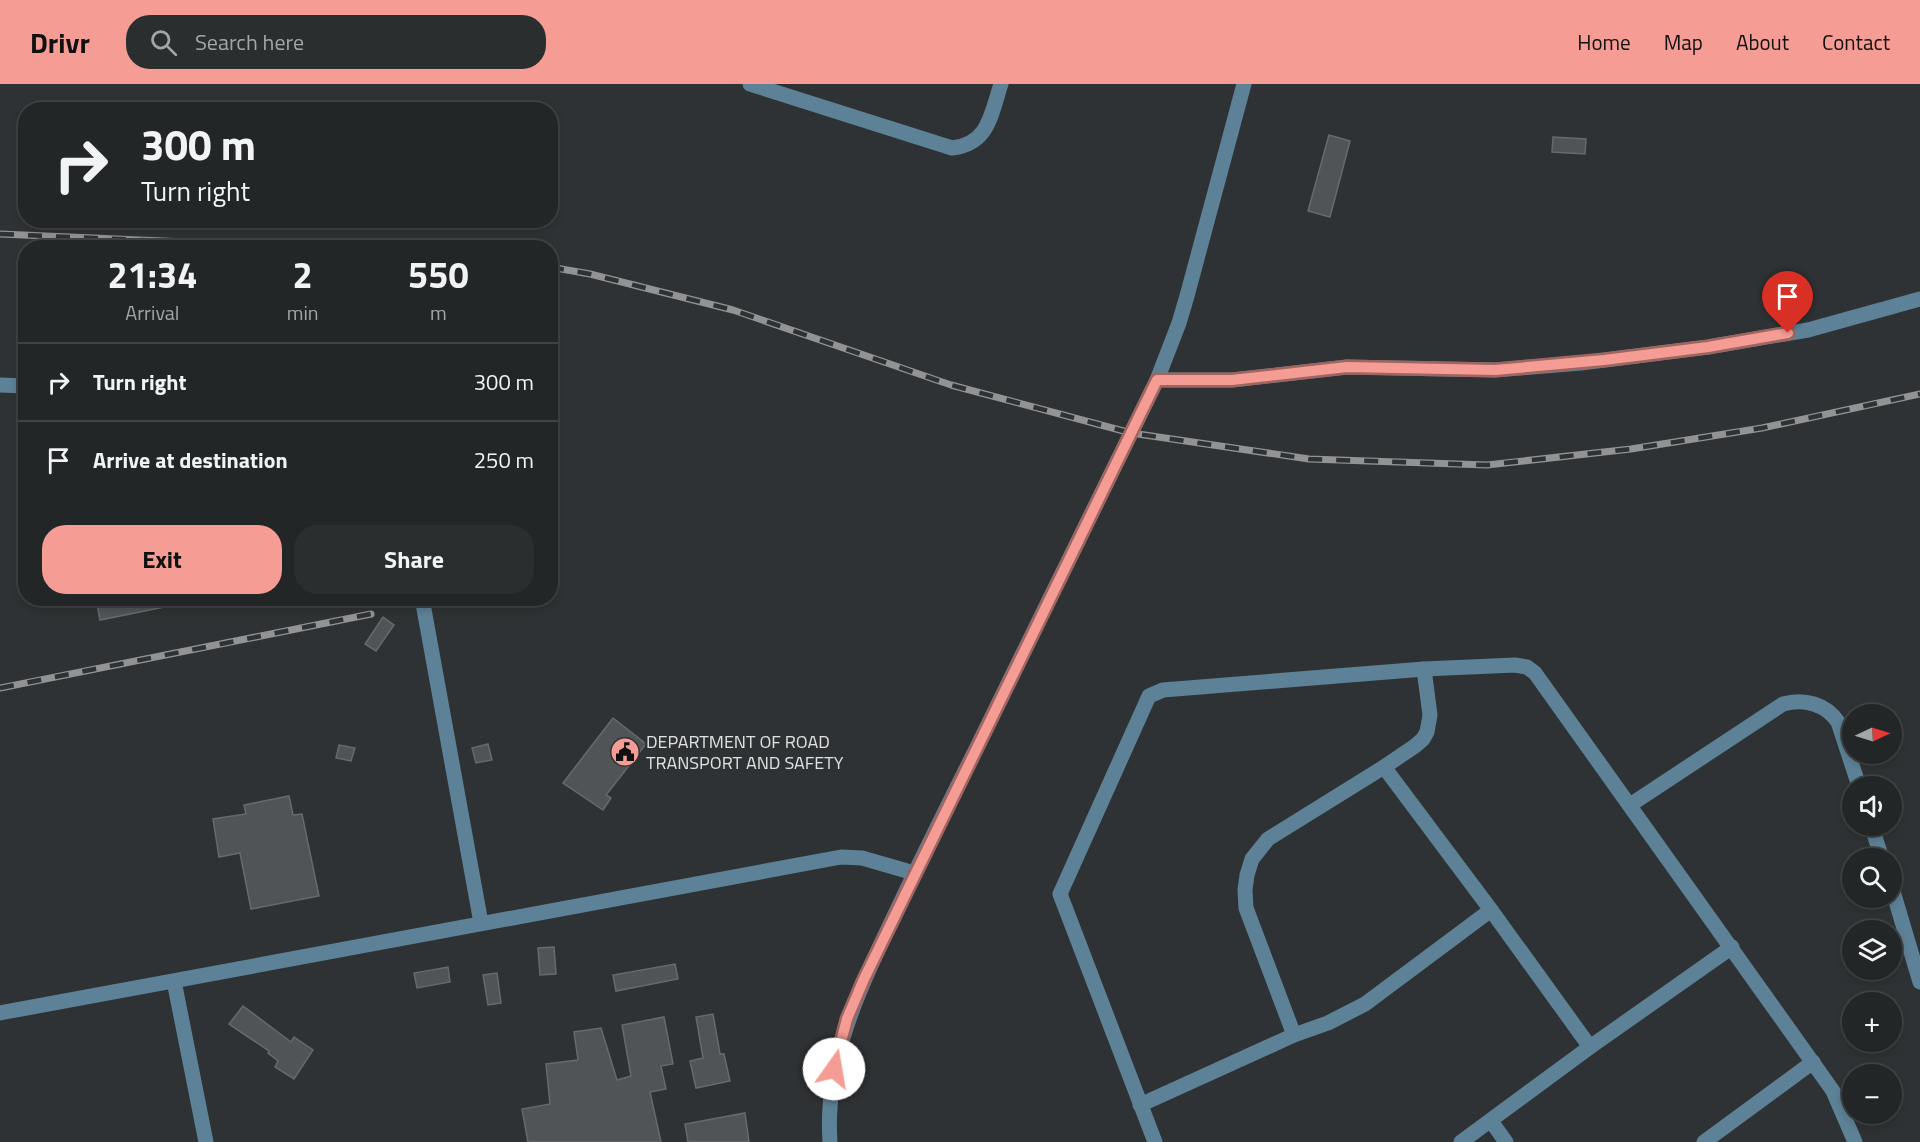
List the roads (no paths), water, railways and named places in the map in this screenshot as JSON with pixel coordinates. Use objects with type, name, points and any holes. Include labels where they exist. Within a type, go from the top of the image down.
[{"type":"street","points":[[750,84],[952,148],[969,144],[984,132],[1001,84]]},
{"type":"street","points":[[830,1142],[833,1078],[844,1028],[864,979],[914,873],[1157,380],[1187,296],[1244,84]]},
{"type":"street","points":[[1157,380],[1232,380],[1347,367],[1495,370],[1581,363],[1708,347],[1808,330],[1920,299]]},
{"type":"street","points":[[0,385],[18,386]]},
{"type":"street","points":[[423,606],[481,923]]},
{"type":"street","points":[[1155,1142],[1060,894],[1149,696],[1163,690],[1424,669],[1515,665],[1531,669],[1732,947],[1833,1091],[1855,1142]]},
{"type":"street","points":[[1294,1035],[1246,908],[1245,890],[1250,867],[1260,846],[1268,839],[1415,746],[1427,732],[1430,715],[1424,669]]},
{"type":"street","points":[[1630,805],[1783,704],[1798,701],[1816,705],[1833,715],[1838,722],[1856,776]]},
{"type":"street","points":[[1384,767],[1590,1047]]},
{"type":"street","points":[[0,1013],[842,857],[862,858],[914,873]]},
{"type":"street","points":[[1898,908],[1920,982]]},
{"type":"street","points":[[1140,1105],[1294,1035],[1328,1023],[1365,1004],[1491,910]]},
{"type":"street","points":[[1461,1142],[1732,947]]},
{"type":"street","points":[[174,981],[206,1142]]},
{"type":"street","points":[[1715,1139],[1813,1062]]},
{"type":"street","points":[[1491,1121],[1506,1142]]},
{"type":"railway","points":[[0,234],[141,240]]},
{"type":"railway","points":[[558,268],[590,274],[733,310],[951,385],[1131,433],[1309,459],[1487,465],[1631,449],[1762,428],[1920,394]]},
{"type":"railway","points":[[0,688],[371,614]]},
{"type":"place","name":"DEPARTMENT OF ROAD TRANSPORT AND SAFETY","points":[[625,752]]}]
